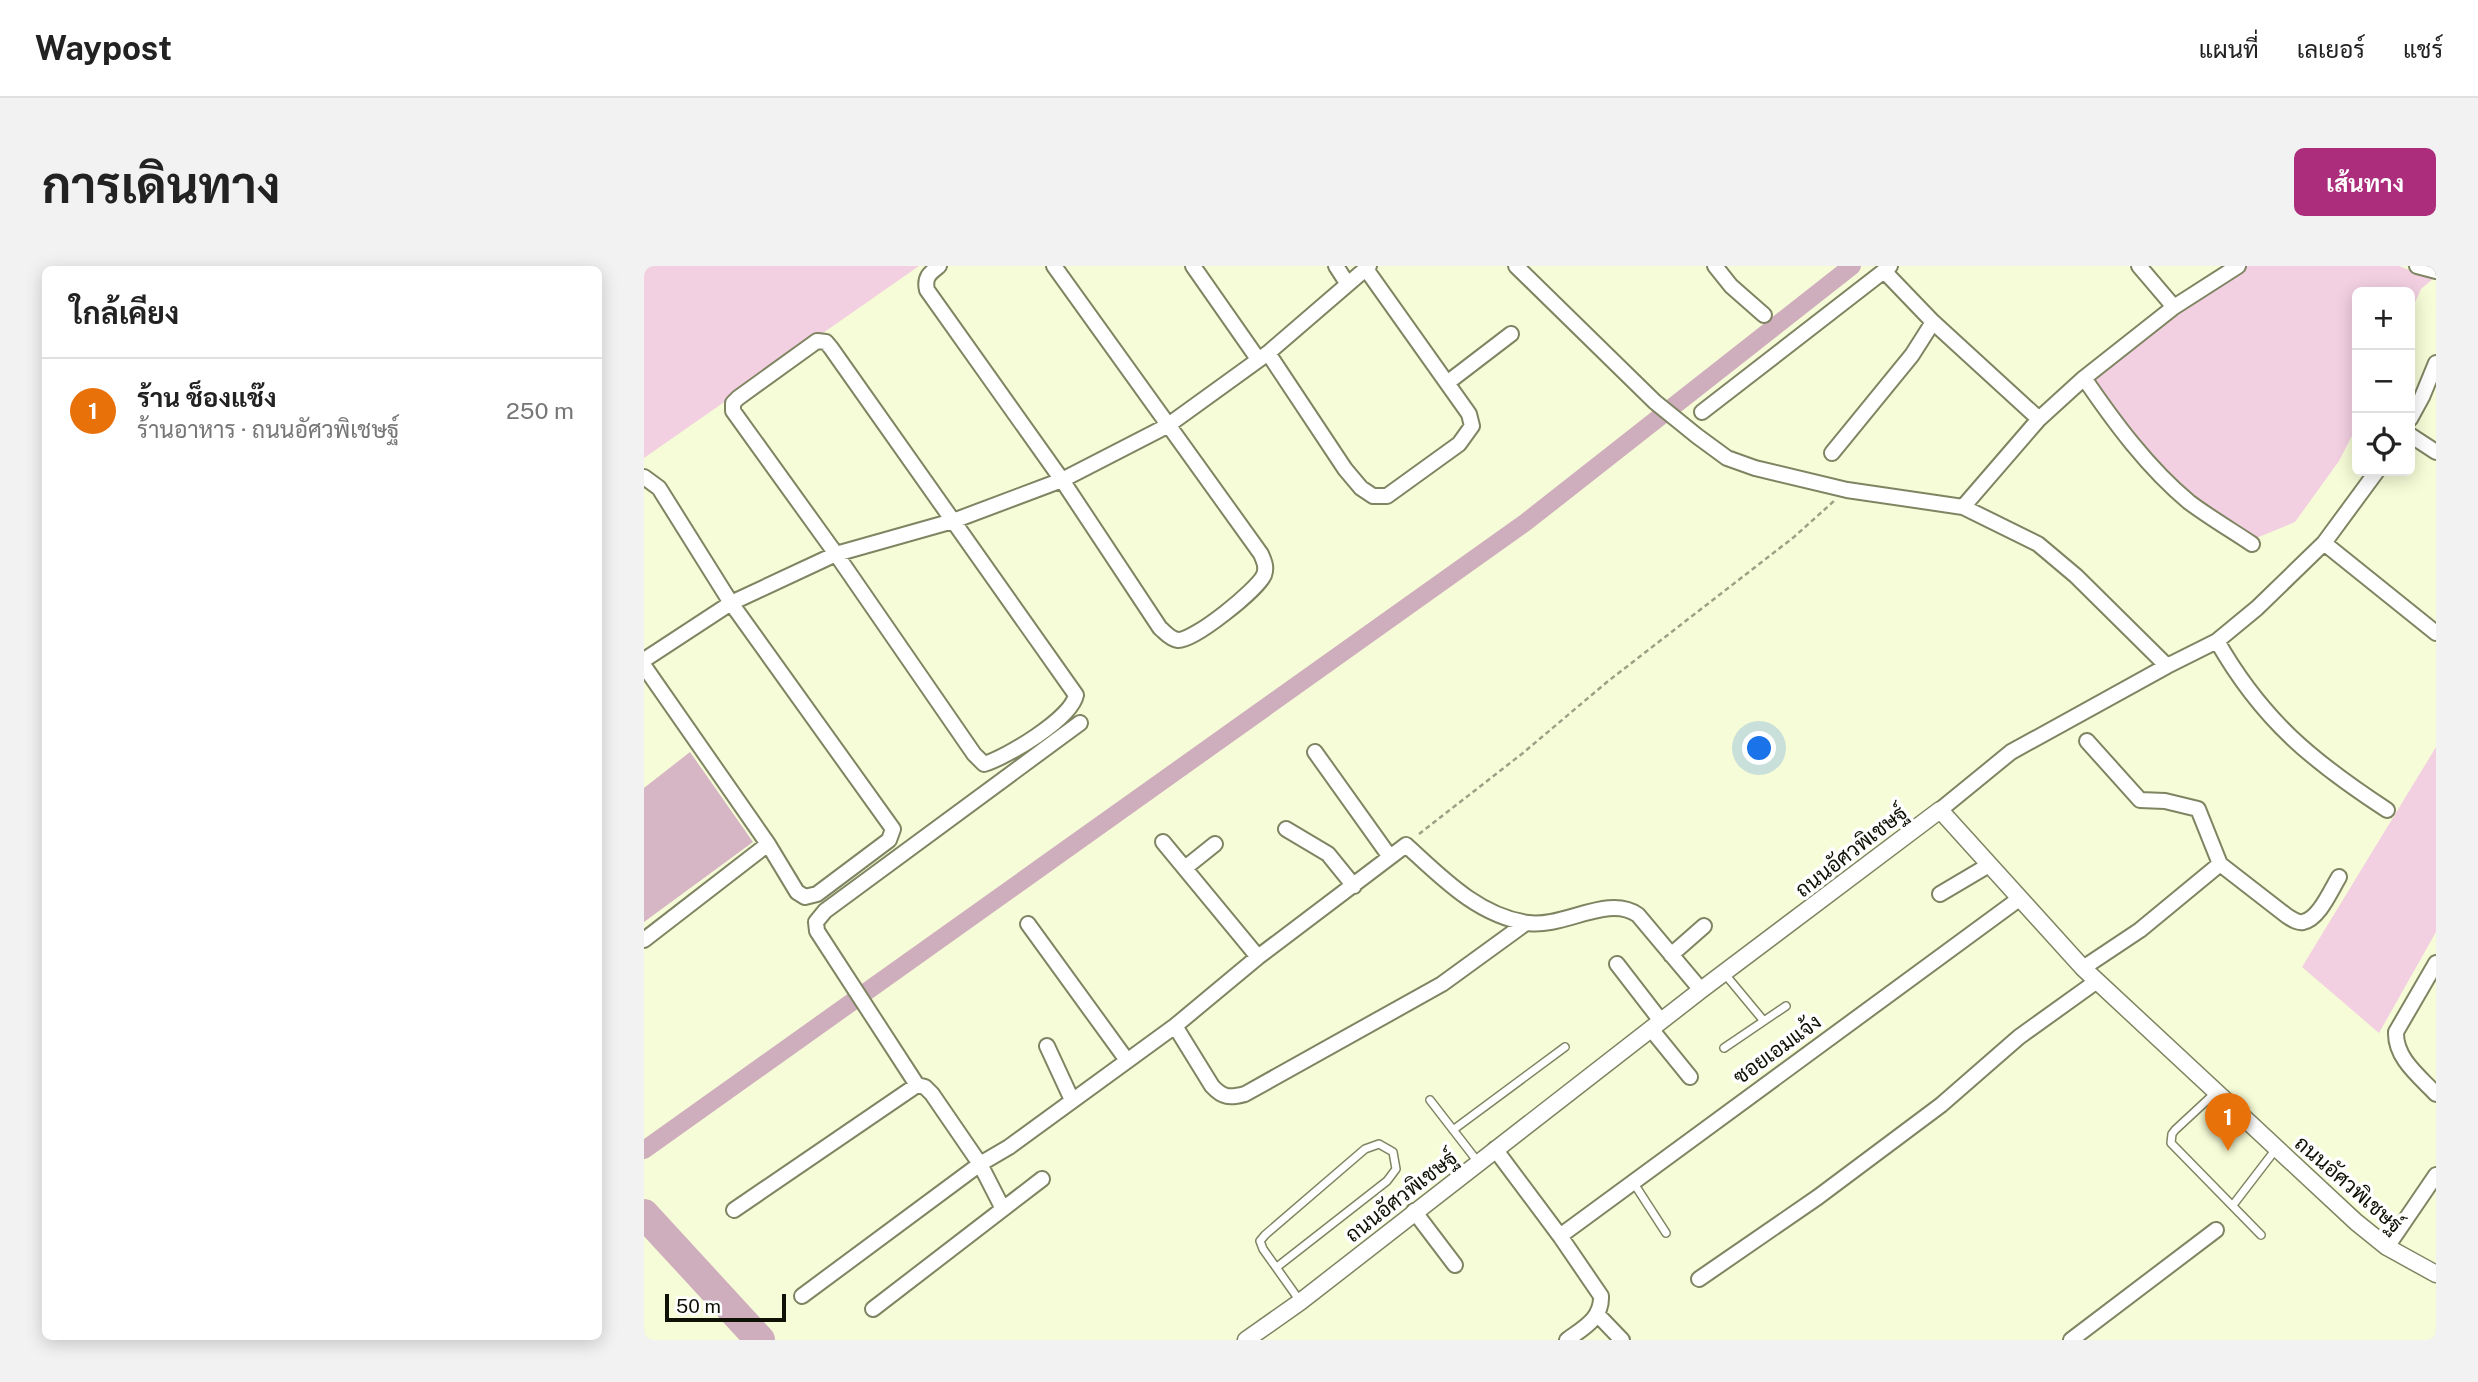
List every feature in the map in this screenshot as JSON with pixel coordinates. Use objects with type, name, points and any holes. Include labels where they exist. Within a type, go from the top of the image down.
[{"type":"street","points":[[939,266],[928,275],[925,283],[927,290],[1062,480],[1160,628],[1172,638],[1181,640],[1197,633],[1253,590],[1264,575],[1266,565],[1261,554],[1054,266]]},
{"type":"street","points":[[644,660],[731,603],[836,554],[953,521],[1062,480],[1167,426],[1263,356],[1367,267],[1469,414],[1472,426],[1468,433],[1459,444],[1387,496],[1373,496],[1361,488],[1345,469],[1263,356],[1193,266]]},
{"type":"street","points":[[1336,266],[1347,283]]},
{"type":"street","points":[[1516,266],[1656,402],[1727,458],[1755,468],[1847,490],[1964,507],[2038,544],[2076,576],[2166,666]]},
{"type":"street","points":[[1715,266],[1731,286],[1764,316]]},
{"type":"street","points":[[2139,266],[2174,307]]},
{"type":"street","points":[[1964,507],[2039,419],[2084,378],[2174,307],[2238,266]]},
{"type":"street","points":[[2417,266],[2436,271]]},
{"type":"street","points":[[1702,412],[1887,269],[1933,322],[2039,419]]},
{"type":"street","points":[[1832,453],[1912,355],[1933,322]]},
{"type":"street","points":[[1447,383],[1511,334]]},
{"type":"street","points":[[817,341],[825,342],[831,348],[1076,695],[1074,704],[1013,753],[984,764],[974,754],[836,554],[733,411],[733,403],[738,398],[817,341]]},
{"type":"street","points":[[2413,413],[2436,363]]},
{"type":"street","points":[[2084,378],[2152,466],[2189,501],[2252,544]]},
{"type":"street","points":[[2415,438],[2436,452]]},
{"type":"street","points":[[1940,810],[2011,752],[2166,666],[2217,641],[2257,608],[2324,543],[2373,476]]},
{"type":"street","points":[[644,477],[659,488],[731,603],[893,829],[889,840],[817,894],[805,897],[797,892],[768,844],[644,666]]},
{"type":"street","points":[[2324,543],[2436,633]]},
{"type":"street","points":[[2217,641],[2237,675],[2270,717],[2342,780],[2387,810]]},
{"type":"street","points":[[1003,1209],[980,1164],[932,1094],[925,1087],[917,1085],[817,931],[816,922],[825,911],[1080,723]]},
{"type":"street","points":[[2087,741],[2140,800],[2198,809],[2220,864],[2287,916],[2299,922],[2307,921],[2315,914],[2339,877]]},
{"type":"street","points":[[1315,752],[1390,857]]},
{"type":"street","name":"ถนนอัศวพิเชษฐ์","points":[[1246,1340],[1300,1302],[1701,990],[1940,810],[2083,968],[2276,1148],[2387,1247],[2436,1274]]},
{"type":"street","points":[[1286,829],[1328,854],[1354,886]]},
{"type":"street","points":[[1163,842],[1258,957]]},
{"type":"street","points":[[644,940],[768,844]]},
{"type":"street","points":[[1185,868],[1215,844]]},
{"type":"street","points":[[802,1296],[980,1164],[1009,1147],[1126,1059],[1175,1026],[1258,957],[1406,845],[1481,908],[1526,923],[1564,921],[1604,909],[1628,908],[1638,915],[1701,990]]},
{"type":"street","points":[[2083,968],[2140,930],[2220,864]]},
{"type":"street","points":[[1940,894],[1989,865]]},
{"type":"street","name":"ซอยเอมแจ้ง","points":[[1560,1236],[2019,899]]},
{"type":"street","points":[[1175,1026],[1220,1095],[1230,1098],[1245,1094],[1442,984],[1526,923]]},
{"type":"street","points":[[1028,924],[1126,1059]]},
{"type":"street","points":[[1671,955],[1704,926]]},
{"type":"street","points":[[2436,963],[2396,1031],[2395,1044],[2402,1057],[2436,1094]]},
{"type":"street","points":[[1617,964],[1690,1077]]},
{"type":"street","points":[[1699,1279],[1818,1196],[1956,1094],[2019,1037],[2097,981]]},
{"type":"street","points":[[1047,1046],[1072,1100]]},
{"type":"street","points":[[734,1210],[917,1085]]},
{"type":"street","points":[[1495,1149],[1601,1296],[1601,1306],[1594,1320],[1567,1340]]},
{"type":"street","points":[[2387,1247],[2436,1175]]},
{"type":"street","points":[[873,1309],[1042,1179]]},
{"type":"street","points":[[1414,1211],[1455,1265]]},
{"type":"street","points":[[2071,1340],[2216,1230]]},
{"type":"street","points":[[1597,1314],[1622,1340]]},
{"type":"lane","points":[[1724,973],[1763,1020]]},
{"type":"lane","points":[[1724,1048],[1786,1006]]},
{"type":"lane","points":[[1454,1130],[1565,1047]]},
{"type":"lane","points":[[2217,1092],[2175,1130],[2170,1138],[2174,1147],[2261,1235]]},
{"type":"lane","points":[[1430,1100],[1478,1163]]},
{"type":"lane","points":[[1277,1267],[1387,1181],[1396,1168],[1393,1152],[1379,1143],[1365,1149],[1261,1241],[1263,1249],[1300,1302]]},
{"type":"lane","points":[[2233,1205],[2276,1148]]},
{"type":"lane","points":[[1632,1181],[1666,1233]]},
{"type":"path","points":[[1406,845],[1607,682],[1794,537],[1847,490]]},
{"type":"shaded area","points":[[644,266],[919,266],[644,458]]},
{"type":"shaded area","points":[[2245,266],[2399,266],[2433,279],[2421,289],[2415,303],[2415,287],[2352,287],[2352,436],[2339,461],[2295,522],[2254,539],[2193,495],[2156,460],[2121,424],[2092,380],[2183,308]]},
{"type":"shaded area","points":[[2436,747],[2436,932],[2379,1033],[2302,967]]},
{"type":"shaded area","points":[[690,752],[753,842],[644,922],[644,788]]},
{"type":"waterway","points":[[644,1150],[1526,522],[1852,266]]},
{"type":"waterway","points":[[644,1214],[760,1340]]},
{"type":"place","name":"ร้าน ช็องแช๊ง","points":[[2228,1151]]}]
